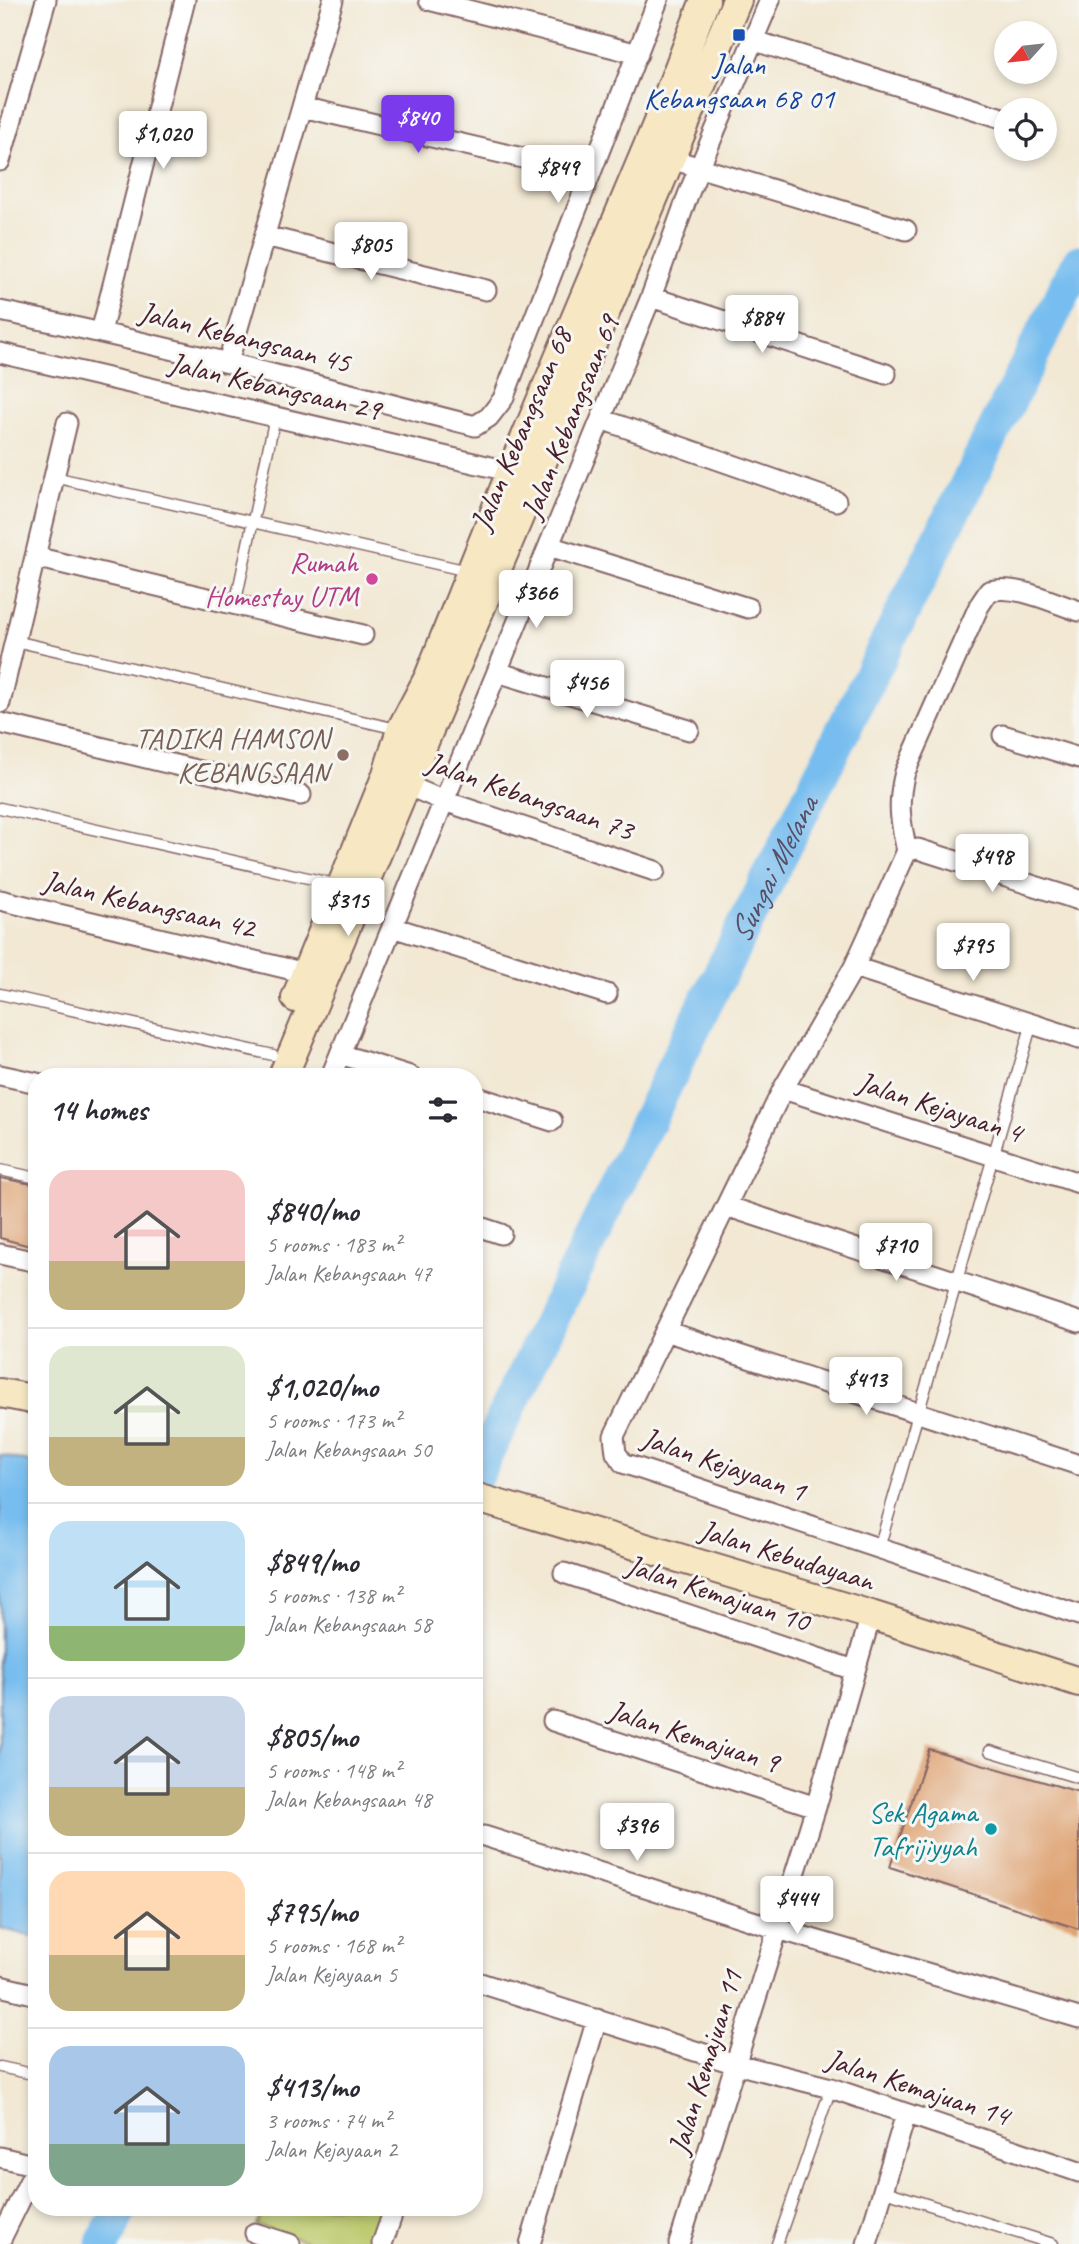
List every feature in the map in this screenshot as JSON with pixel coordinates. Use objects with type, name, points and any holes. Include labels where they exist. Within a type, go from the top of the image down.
[{"type":"street","points":[[0,160],[46,0]]},
{"type":"street","points":[[101,332],[185,0]]},
{"type":"street","points":[[228,362],[332,0]]},
{"type":"street","points":[[429,0],[638,54],[658,0]]},
{"type":"street","name":"Jalan Kebangsaan 68","points":[[273,1068],[316,975],[523,475],[705,0]]},
{"type":"street","name":"Jalan Kebangsaan 68","points":[[316,975],[342,886],[396,781],[401,730],[429,677],[472,572],[523,475],[671,159],[737,0]]},
{"type":"street","name":"Jalan Kebangsaan 69","points":[[334,1068],[770,0]]},
{"type":"street","points":[[755,41],[994,116]]},
{"type":"street","name":"Jalan Kebangsaan 45","points":[[0,311],[228,362],[475,426],[489,417],[503,399],[638,54]]},
{"type":"street","points":[[302,107],[544,163]]},
{"type":"street","points":[[671,159],[906,230]]},
{"type":"street","points":[[265,236],[486,290]]},
{"type":"street","points":[[651,297],[886,374]]},
{"type":"street","name":"Jalan Kebangsaan 29","points":[[0,353],[523,475]]},
{"type":"street","points":[[601,419],[835,501]]},
{"type":"street","points":[[0,703],[9,645],[35,557],[67,423]]},
{"type":"street","points":[[549,546],[748,608]]},
{"type":"street","points":[[35,557],[363,635]]},
{"type":"street","points":[[1079,611],[1026,594],[999,589],[989,591],[979,606],[905,772],[900,792],[899,814],[907,851],[854,967],[1079,1039]]},
{"type":"street","points":[[497,672],[689,730]]},
{"type":"street","points":[[0,723],[301,795]]},
{"type":"street","points":[[1003,735],[1079,758]]},
{"type":"street","name":"Jalan Kebangsaan 73","points":[[396,781],[444,801],[655,871]]},
{"type":"street","points":[[907,851],[918,849],[1079,900]]},
{"type":"street","name":"Jalan Kebangsaan 42","points":[[0,900],[316,975]]},
{"type":"street","points":[[392,927],[607,994]]},
{"type":"street","name":"Jalan Kejayaan 1","points":[[854,967],[783,1089],[614,1436],[615,1453],[623,1463],[1079,1615]]},
{"type":"street","points":[[340,1055],[383,1068]]},
{"type":"street","points":[[0,1075],[28,1081]]},
{"type":"street","name":"Jalan Kejayaan 4","points":[[783,1089],[1079,1182]]},
{"type":"street","points":[[483,1099],[552,1121]]},
{"type":"street","points":[[726,1206],[1079,1322]]},
{"type":"street","points":[[483,1228],[501,1234]]},
{"type":"street","points":[[0,1254],[28,1260]]},
{"type":"street","points":[[665,1331],[1079,1465]]},
{"type":"street","points":[[0,1393],[28,1398]]},
{"type":"street","name":"Jalan Kebudayaan","points":[[483,1499],[871,1615],[1079,1682]]},
{"type":"street","name":"Jalan Kemajuan 10","points":[[564,1573],[854,1670]]},
{"type":"street","name":"Jalan Kemajuan 11","points":[[679,2244],[816,1807],[871,1615]]},
{"type":"street","name":"Jalan Kemajuan 9","points":[[553,1721],[816,1807]]},
{"type":"street","points":[[484,1836],[778,1929],[1079,2018]]},
{"type":"street","name":"Jalan Kemajuan 14","points":[[483,1984],[736,2064],[831,2088],[1079,2172]]},
{"type":"street","points":[[0,1986],[28,1993]]},
{"type":"street","points":[[530,2244],[597,2019]]},
{"type":"street","points":[[867,2244],[906,2114]]},
{"type":"street","points":[[0,2157],[28,2164]]},
{"type":"street","points":[[1,2238],[28,2184]]},
{"type":"street","points":[[382,2244],[392,2216]]},
{"type":"street","points":[[255,2233],[289,2244]]},
{"type":"lane","points":[[235,605],[275,417]]},
{"type":"lane","points":[[54,477],[253,520],[472,572]]},
{"type":"lane","points":[[9,645],[401,730]]},
{"type":"lane","points":[[0,808],[342,886]]},
{"type":"lane","points":[[0,994],[269,1068]]},
{"type":"lane","points":[[879,1548],[1032,1023]]},
{"type":"lane","points":[[0,1170],[28,1176]]},
{"type":"lane","points":[[990,1752],[1079,1778]]},
{"type":"lane","points":[[0,2067],[28,2073]]},
{"type":"lane","points":[[777,2244],[831,2088]]},
{"type":"lane","points":[[882,2190],[1053,2244]]},
{"type":"green space","points":[[260,2216],[380,2216],[371,2244],[314,2244],[256,2225]]},
{"type":"water","points":[[0,1455],[28,1462],[28,1936],[0,1928]]},
{"type":"building","points":[[0,1178],[28,1183],[28,1246],[0,1238]]},
{"type":"building","name":"Sek Agama Tafrijiyyah","points":[[929,1749],[1079,1792],[1079,1929],[890,1867]]},
{"type":"waterway","name":"Sungai Melana","points":[[483,1460],[692,1030],[1079,262]]},
{"type":"waterway","name":"Sungai Melana","points":[[103,2244],[117,2216]]},
{"type":"place","name":"Jalan Kebangsaan 68 01","points":[[739,35]]},
{"type":"place","name":"Rumah Homestay UTM","points":[[372,579]]},
{"type":"place","name":"TADIKA HAMSON KEBANGSAAN","points":[[343,755]]},
{"type":"place","name":"Sek Agama Tafrijiyyah","points":[[991,1829]]}]
